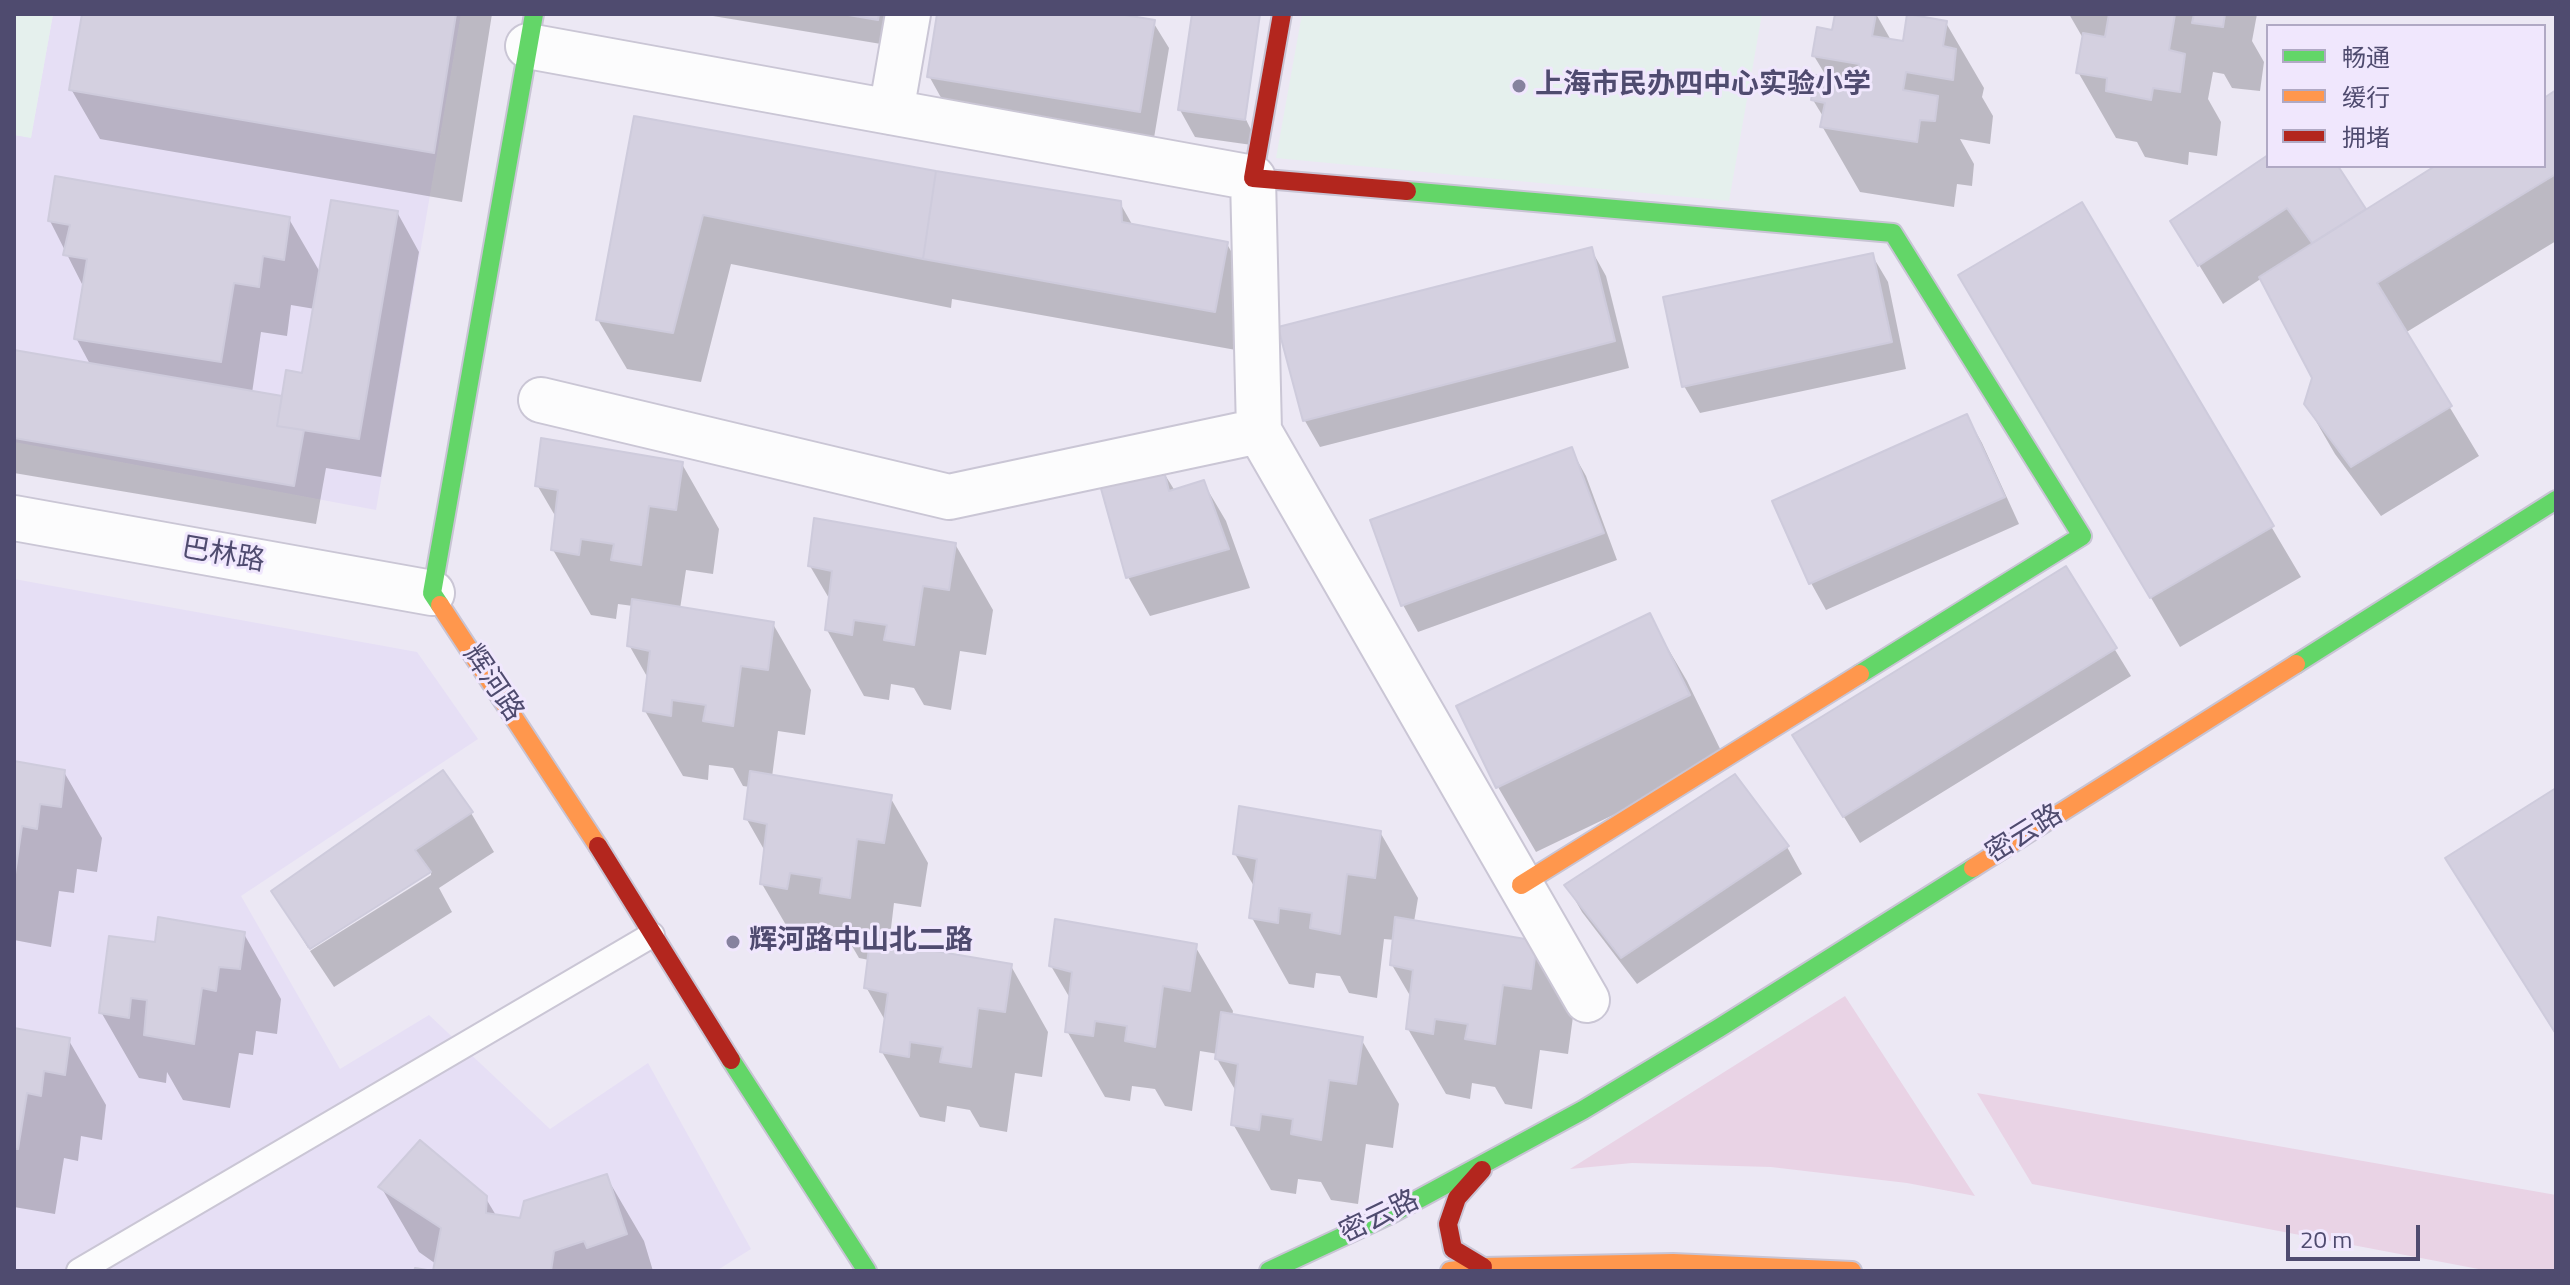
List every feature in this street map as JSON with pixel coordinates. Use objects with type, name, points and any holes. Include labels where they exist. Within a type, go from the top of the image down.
[{"type":"street","points":[[891,112],[908,14]]},
{"type":"street","points":[[1282,14],[1253,178],[1259,431],[1587,1000]]},
{"type":"street","points":[[432,593],[531,30],[891,112],[1253,178],[1893,233],[2082,536],[1521,885]]},
{"type":"street","points":[[541,400],[949,497],[1259,431]]},
{"type":"street","name":"密云路","points":[[1269,1271],[1391,1214],[1583,1110],[1732,1020],[2556,500]]},
{"type":"street","name":"巴林路","points":[[14,518],[432,593]]},
{"type":"street","name":"辉河路","points":[[432,593],[575,809],[867,1271]]},
{"type":"street","name":"密云路","points":[[1483,1267],[1453,1249],[1448,1224],[1457,1198],[1489,1163]]},
{"type":"street","points":[[1450,1271],[1483,1267],[1673,1263],[1852,1271]]},
{"type":"lane","points":[[79,1271],[652,935]]},
{"type":"shaded area","points":[[14,14],[53,14],[31,138],[14,135]]},
{"type":"shaded area","points":[[53,14],[461,14],[376,510],[14,442],[14,135],[31,137]]},
{"type":"shaded area","name":"上海市民办四中心实验小学","points":[[1302,14],[1762,14],[1729,201],[1276,158]]},
{"type":"shaded area","points":[[14,579],[417,652],[478,739],[241,896],[340,1069],[429,1015],[550,1129],[648,1063],[751,1249],[716,1271],[14,1271]]},
{"type":"shaded area","points":[[1845,996],[1975,1196],[1907,1183],[1771,1167],[1632,1163],[1570,1169]]},
{"type":"shaded area","points":[[1977,1093],[2556,1195],[2556,1271],[2489,1271],[2032,1184]]},
{"type":"building","points":[[82,14],[456,14],[434,153],[69,90]]},
{"type":"building","points":[[843,14],[879,14],[878,20]]},
{"type":"building","points":[[937,14],[1119,14],[1155,20],[1140,112],[927,77]]},
{"type":"building","points":[[1192,14],[1260,14],[1245,120],[1178,110]]},
{"type":"building","points":[[1835,14],[1876,14],[1872,36],[1903,41],[1907,14],[1947,21],[1943,46],[1956,49],[1953,80],[1906,72],[1903,90],[1938,96],[1935,121],[1920,120],[1917,142],[1820,127],[1825,103],[1811,100],[1815,75],[1856,82],[1859,64],[1812,56],[1817,27],[1832,30]]},
{"type":"building","points":[[2109,14],[2175,14],[2169,50],[2185,54],[2180,92],[2153,88],[2151,100],[2106,91],[2107,78],[2076,73],[2083,33],[2105,37]]},
{"type":"building","points":[[2194,14],[2225,14],[2223,27],[2192,23]]},
{"type":"building","points":[[2556,90],[2556,174],[2377,283],[2452,406],[2351,467],[2304,404],[2312,378],[2259,277],[2432,168],[2546,168],[2546,97]]},
{"type":"building","points":[[634,116],[936,171],[923,259],[703,215],[673,333],[596,320]]},
{"type":"building","points":[[2266,156],[2266,168],[2339,168],[2366,209],[2312,243],[2287,208],[2198,266],[2170,221]]},
{"type":"building","points":[[936,171],[1121,201],[1122,222],[1228,242],[1215,312],[923,259]]},
{"type":"building","points":[[55,176],[290,217],[284,260],[263,256],[259,287],[234,283],[221,362],[74,339],[87,259],[63,255],[70,225],[48,221]]},
{"type":"building","points":[[331,200],[398,211],[359,439],[277,426],[286,370],[302,373]]},
{"type":"building","points":[[2082,202],[2274,526],[2150,598],[1958,275]]},
{"type":"building","points":[[1592,247],[1615,341],[1303,421],[1278,327]]},
{"type":"building","points":[[1873,253],[1892,342],[1682,387],[1663,297]]},
{"type":"building","points":[[14,350],[282,396],[277,426],[304,430],[294,486],[14,438]]},
{"type":"building","points":[[1967,414],[2005,497],[1809,584],[1772,501]]},
{"type":"building","points":[[541,438],[683,462],[676,510],[649,506],[641,565],[611,560],[614,544],[581,539],[579,555],[551,550],[558,490],[535,486]]},
{"type":"building","points":[[1572,447],[1604,533],[1401,606],[1370,520]]},
{"type":"building","points":[[1163,467],[1169,491],[1204,480],[1229,549],[1126,578],[1100,485]]},
{"type":"building","points":[[814,518],[956,543],[949,590],[923,586],[914,645],[884,640],[887,625],[854,620],[852,635],[825,630],[832,571],[808,566]]},
{"type":"building","points":[[2066,566],[2117,648],[1843,817],[1792,735]]},
{"type":"building","points":[[632,599],[774,622],[768,670],[741,666],[733,726],[703,721],[706,705],[672,700],[671,716],[643,711],[650,651],[627,646]]},
{"type":"building","points":[[1650,613],[1690,695],[1496,788],[1456,706]]},
{"type":"building","points":[[14,761],[65,770],[61,807],[40,804],[37,829],[22,826],[14,881]]},
{"type":"building","points":[[443,770],[473,812],[415,850],[431,872],[310,949],[271,891]]},
{"type":"building","points":[[750,771],[892,795],[884,843],[857,839],[850,898],[820,893],[822,878],[790,873],[787,889],[760,884],[767,824],[744,819]]},
{"type":"building","points":[[1735,774],[1789,846],[1621,958],[1564,885]]},
{"type":"building","points":[[2556,788],[2556,1034],[2445,858]]},
{"type":"building","points":[[1239,806],[1381,831],[1375,878],[1347,874],[1340,934],[1310,928],[1312,913],[1279,908],[1278,923],[1249,918],[1257,859],[1233,854]]},
{"type":"building","points":[[158,917],[245,932],[240,969],[219,967],[216,991],[202,988],[194,1044],[144,1035],[147,1000],[131,998],[129,1018],[99,1013],[109,936],[155,942]]},
{"type":"building","points":[[1395,917],[1537,941],[1531,989],[1503,985],[1495,1044],[1465,1039],[1468,1024],[1435,1019],[1433,1034],[1406,1029],[1413,970],[1390,965]]},
{"type":"building","points":[[1055,919],[1197,944],[1190,991],[1163,986],[1155,1047],[1125,1041],[1127,1026],[1095,1021],[1093,1036],[1065,1032],[1072,972],[1049,966]]},
{"type":"building","points":[[870,940],[1012,964],[1005,1012],[978,1008],[971,1067],[940,1062],[943,1047],[910,1042],[909,1057],[880,1052],[888,993],[864,988]]},
{"type":"building","points":[[1221,1012],[1363,1037],[1356,1084],[1329,1080],[1321,1140],[1291,1134],[1293,1119],[1261,1114],[1259,1130],[1231,1125],[1238,1064],[1215,1059]]},
{"type":"building","points":[[14,1028],[70,1038],[65,1075],[44,1071],[41,1096],[27,1093],[18,1149],[14,1149]]},
{"type":"building","points":[[420,1140],[487,1196],[486,1213],[520,1218],[524,1201],[607,1174],[627,1234],[587,1248],[584,1241],[554,1251],[551,1271],[433,1271],[441,1228],[378,1187]]},
{"type":"traffic: fast","points":[[440,605],[432,593],[534,14]]},
{"type":"traffic: fast","points":[[1407,191],[1893,233],[2082,536],[1860,674]]},
{"type":"traffic: fast","points":[[2296,664],[2556,500]]},
{"type":"traffic: fast","points":[[1269,1271],[1391,1214],[1583,1110],[1973,868]]},
{"type":"traffic: fast","points":[[731,1060],[867,1271]]},
{"type":"traffic: slow","points":[[440,605],[598,846]]},
{"type":"traffic: slow","points":[[1973,868],[2296,664]]},
{"type":"traffic: slow","points":[[1521,885],[1860,674]]},
{"type":"traffic: slow","points":[[1450,1271],[1483,1267],[1673,1263],[1852,1271]]},
{"type":"traffic: jam","points":[[1282,14],[1253,178],[1407,191]]},
{"type":"traffic: jam","points":[[598,846],[731,1060]]},
{"type":"traffic: jam","points":[[1482,1170],[1457,1198],[1448,1224],[1453,1249],[1483,1267]]},
{"type":"place","name":"上海市民办四中心实验小学","points":[[1519,86]]},
{"type":"place","name":"辉河路中山北二路","points":[[733,942]]}]
